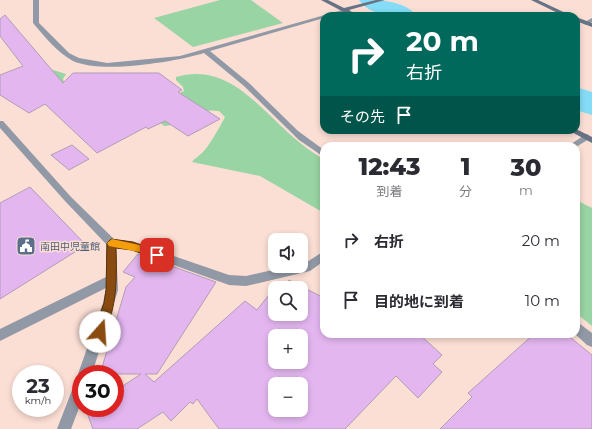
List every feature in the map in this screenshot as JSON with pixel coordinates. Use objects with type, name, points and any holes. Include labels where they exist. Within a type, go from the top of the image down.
[{"type":"street","points":[[36,0],[36,23],[67,54],[77,60],[91,64],[180,58],[320,17]]},
{"type":"street","points":[[324,0],[348,12]]},
{"type":"street","points":[[338,12],[382,0]]},
{"type":"street","points":[[534,0],[560,12]]},
{"type":"street","points":[[589,24],[592,20]]},
{"type":"street","points":[[204,51],[232,71],[270,107],[290,129],[320,151]]},
{"type":"street","points":[[0,123],[68,199],[111,243],[133,246],[229,280],[246,281],[310,266],[320,258]]},
{"type":"street","points":[[580,134],[589,139]]},
{"type":"street","points":[[88,365],[110,303],[111,243]]},
{"type":"street","points":[[0,335],[111,280]]},
{"type":"street","points":[[580,330],[592,341]]},
{"type":"street","points":[[64,429],[72,408]]},
{"type":"green space","points":[[220,0],[251,0],[283,23],[193,47],[154,18]]},
{"type":"green space","points":[[37,69],[53,70],[66,74],[63,79],[65,84],[74,88],[149,85],[133,94],[129,99],[142,107],[150,106],[184,91],[183,87],[176,80],[176,77],[196,74],[213,76],[229,83],[258,104],[302,145],[320,157],[320,211],[260,176],[192,162],[208,146],[223,121],[225,117],[219,111],[203,111],[171,125],[164,126],[150,114],[130,105],[111,109],[106,107],[118,99],[115,91],[106,89],[100,90],[74,98],[58,87],[48,85],[32,86],[22,83],[17,80],[22,74]]},
{"type":"green space","points":[[580,202],[592,208],[592,326],[580,316]]},
{"type":"building","points":[[5,15],[63,83],[73,73],[159,73],[182,90],[178,92],[220,119],[188,136],[165,121],[148,129],[146,127],[97,153],[45,104],[29,113],[0,95],[0,75],[23,66],[0,36],[0,19]]},
{"type":"building","points":[[72,145],[89,159],[69,170],[51,155]]},
{"type":"building","points":[[30,187],[86,245],[0,299],[0,203]]},
{"type":"building","points":[[138,254],[216,282],[157,374],[145,374],[154,382],[245,301],[257,310],[268,296],[268,321],[308,321],[308,290],[320,296],[320,338],[423,338],[442,355],[433,364],[442,372],[418,398],[396,376],[345,429],[219,429],[197,399],[193,404],[190,402],[171,421],[163,412],[137,429],[93,429],[89,417],[124,417],[124,385],[141,374],[124,374],[124,365],[103,365],[126,287],[135,277],[123,272]]},
{"type":"building","points":[[530,338],[571,338],[592,355],[592,429],[440,429],[472,397],[468,393]]},
{"type":"waterway","points":[[371,0],[396,12]]},
{"type":"waterway","points":[[580,99],[592,105]]},
{"type":"slow traffic","points":[[112,243],[133,246],[139,249]]},
{"type":"place","name":"南田中児童館","points":[[26,246]]},
{"type":"route","points":[[100,332],[110,303],[112,290],[111,243],[133,246],[157,255]]}]
